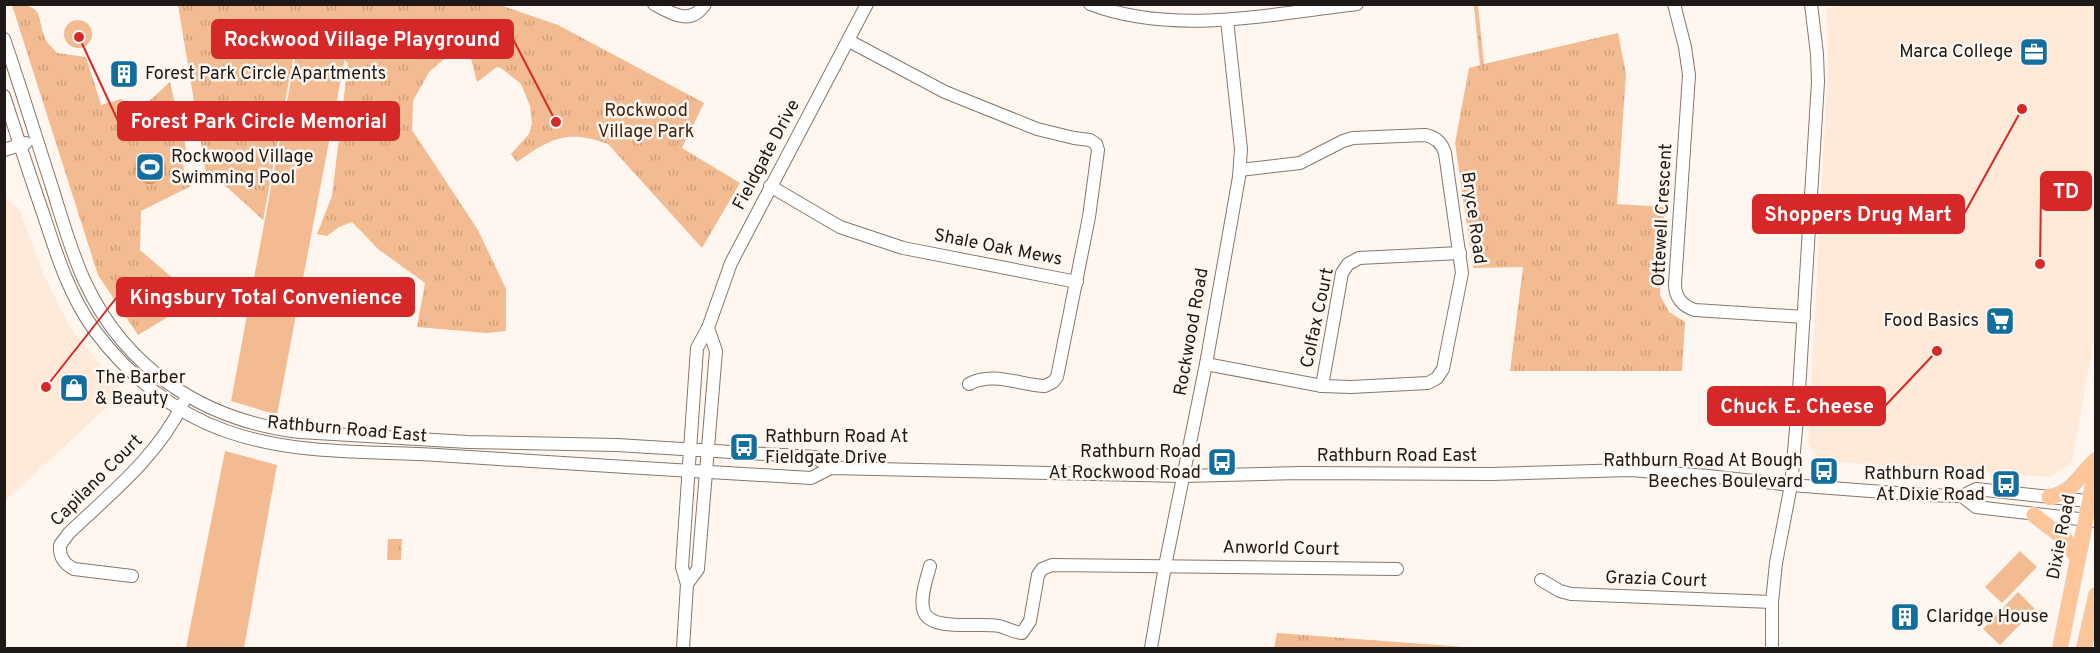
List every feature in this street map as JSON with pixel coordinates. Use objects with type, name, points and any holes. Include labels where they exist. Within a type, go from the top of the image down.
[{"type":"main road","points":[[2049,496],[2066,492],[2082,472],[2096,460]]},
{"type":"main road","name":"Dixie Road","points":[[2060,648],[2078,559],[2090,520],[2096,469]]},
{"type":"main road","points":[[2034,515],[2065,539],[2078,559]]},
{"type":"main road","points":[[2084,648],[2096,595]]},
{"type":"street","points":[[654,4],[678,16],[686,17],[697,14],[705,4]]},
{"type":"street","name":"Fieldgate Drive","points":[[683,648],[687,584],[682,567],[697,348],[708,328],[730,262],[867,4]]},
{"type":"street","points":[[1090,4],[1118,14],[1168,20],[1227,20],[1357,4]]},
{"type":"street","name":"Ottewell Crescent","points":[[1674,4],[1685,47],[1689,75],[1676,295],[1685,306],[1695,310],[1804,317]]},
{"type":"street","points":[[1772,648],[1772,602],[1780,531],[1791,485],[1804,317],[1818,82],[1811,4]]},
{"type":"street","name":"Rockwood Road","points":[[1151,648],[1206,364],[1240,170],[1241,149],[1227,20]]},
{"type":"street","name":"Rathburn Road East","points":[[4,39],[76,261],[93,298],[110,324],[134,353],[186,396],[241,421],[277,430],[468,442],[568,443],[708,449],[815,457],[831,468]]},
{"type":"street","name":"Shale Oak Mews","points":[[770,186],[840,227],[883,242],[903,248],[1077,282],[1099,156],[1094,141],[1056,134],[1018,122],[945,92],[849,41]]},
{"type":"street","name":"Rathburn Road East","points":[[4,96],[10,133],[20,144],[63,273],[94,330],[119,360],[149,388],[180,409],[224,430],[284,445],[811,478],[831,468],[1183,476],[1301,473],[1492,474],[1630,470],[1791,485],[1962,496],[1976,489],[2092,502]]},
{"type":"street","points":[[10,133],[32,125]]},
{"type":"street","name":"Bryce Road","points":[[1206,364],[1322,386],[1351,387],[1426,383],[1437,378],[1443,369],[1462,278],[1445,153],[1441,143],[1430,136],[1353,138],[1300,163],[1240,170]]},
{"type":"street","points":[[4,150],[37,139]]},
{"type":"street","name":"Colfax Court","points":[[1322,386],[1342,273],[1348,264],[1359,258],[1460,253]]},
{"type":"street","points":[[969,384],[990,379],[1043,386],[1053,382],[1058,374],[1077,282]]},
{"type":"street","name":"Fieldgate Drive","points":[[687,584],[698,569],[708,449],[716,351],[708,328]]},
{"type":"street","name":"Capilano Court","points":[[132,576],[74,569],[62,558],[60,545],[69,533],[153,451],[170,430],[186,396]]},
{"type":"street","name":"Rathburn Road East","points":[[1962,496],[1976,507],[2090,520]]},
{"type":"street","name":"Anworld Court","points":[[930,566],[923,605],[930,620],[939,623],[999,626],[1022,633],[1030,621],[1038,575],[1047,566],[1397,569]]},
{"type":"street","name":"Grazia Court","points":[[1541,580],[1560,591],[1571,594],[1772,602]]},
{"type":"shaded area","points":[[1841,5],[2095,5],[2095,333],[2072,462],[2050,477],[1821,461],[1808,445],[1828,67],[1826,9]]},
{"type":"shaded area","name":"Rockwood Village Swimming Pool","points":[[150,152],[162,156],[166,168],[162,180],[150,184],[138,180],[134,168],[138,156]]},
{"type":"shaded area","points":[[4,197],[19,208],[44,275],[70,327],[123,392],[6,500],[4,499]]},
{"type":"green space","points":[[12,5],[23,5],[36,10],[47,42],[57,53],[86,57],[101,105],[121,99],[137,112],[170,82],[180,126],[183,126],[187,160],[183,161],[184,172],[191,186],[141,211],[140,250],[175,280],[171,297],[178,311],[138,335],[98,275]]},
{"type":"green space","name":"Rockwood Village Park","points":[[178,5],[500,5],[558,25],[704,103],[682,148],[740,183],[702,248],[608,144],[581,137],[560,138],[540,147],[517,162],[511,154],[529,134],[532,123],[530,106],[521,84],[497,67],[477,82],[471,58],[450,54],[429,72],[413,101],[412,130],[478,230],[506,289],[506,331],[486,333],[417,327],[425,283],[378,249],[352,222],[339,227],[327,236],[317,234],[332,196],[348,63],[299,27],[263,220],[228,188],[206,173]]},
{"type":"green space","points":[[305,5],[355,5],[277,415],[231,401]]},
{"type":"green space","points":[[1474,6],[1478,6],[1484,64],[1618,33],[1626,74],[1617,204],[1664,207],[1660,295],[1669,312],[1685,322],[1682,371],[1510,371],[1523,267],[1473,268],[1455,143],[1469,68],[1480,65]]},
{"type":"green space","points":[[78,20],[88,24],[92,34],[88,44],[78,48],[68,44],[64,34],[68,24]]},
{"type":"green space","points":[[225,451],[277,465],[244,648],[186,648]]},
{"type":"green space","points":[[388,539],[402,539],[401,560],[387,560]]},
{"type":"green space","points":[[2020,551],[2037,567],[2002,603],[1985,587]]},
{"type":"green space","points":[[2018,592],[2035,609],[2000,645],[1983,629]]},
{"type":"green space","points":[[1277,633],[1464,647],[1470,648],[1274,648]]},
{"type":"place","name":"Forest Park Circle Memorial","points":[[79,37]]},
{"type":"place","name":"Marca College","points":[[2034,52]]},
{"type":"place","name":"Forest Park Circle Apartments","points":[[124,74]]},
{"type":"place","name":"Shoppers Drug Mart","points":[[2022,109]]},
{"type":"place","name":"Rockwood Village Playground","points":[[556,122]]},
{"type":"place","name":"Rockwood Village Swimming Pool","points":[[150,167]]},
{"type":"place","name":"TD","points":[[2040,264]]},
{"type":"place","name":"Food Basics","points":[[2000,321]]},
{"type":"place","name":"Chuck E. Cheese","points":[[1937,351]]},
{"type":"place","name":"Kingsbury Total Convenience","points":[[46,387]]},
{"type":"place","name":"The Barber & Beauty","points":[[74,388]]},
{"type":"place","name":"Rathburn Road At Fieldgate Drive","points":[[744,447]]},
{"type":"place","name":"Rathburn Road At Rockwood Road","points":[[1222,462]]},
{"type":"place","name":"Rathburn Road At Bough Beeches Boulevard","points":[[1824,471]]},
{"type":"place","name":"Rathburn Road At Dixie Road","points":[[2006,484]]},
{"type":"place","name":"Claridge House","points":[[1905,617]]}]
